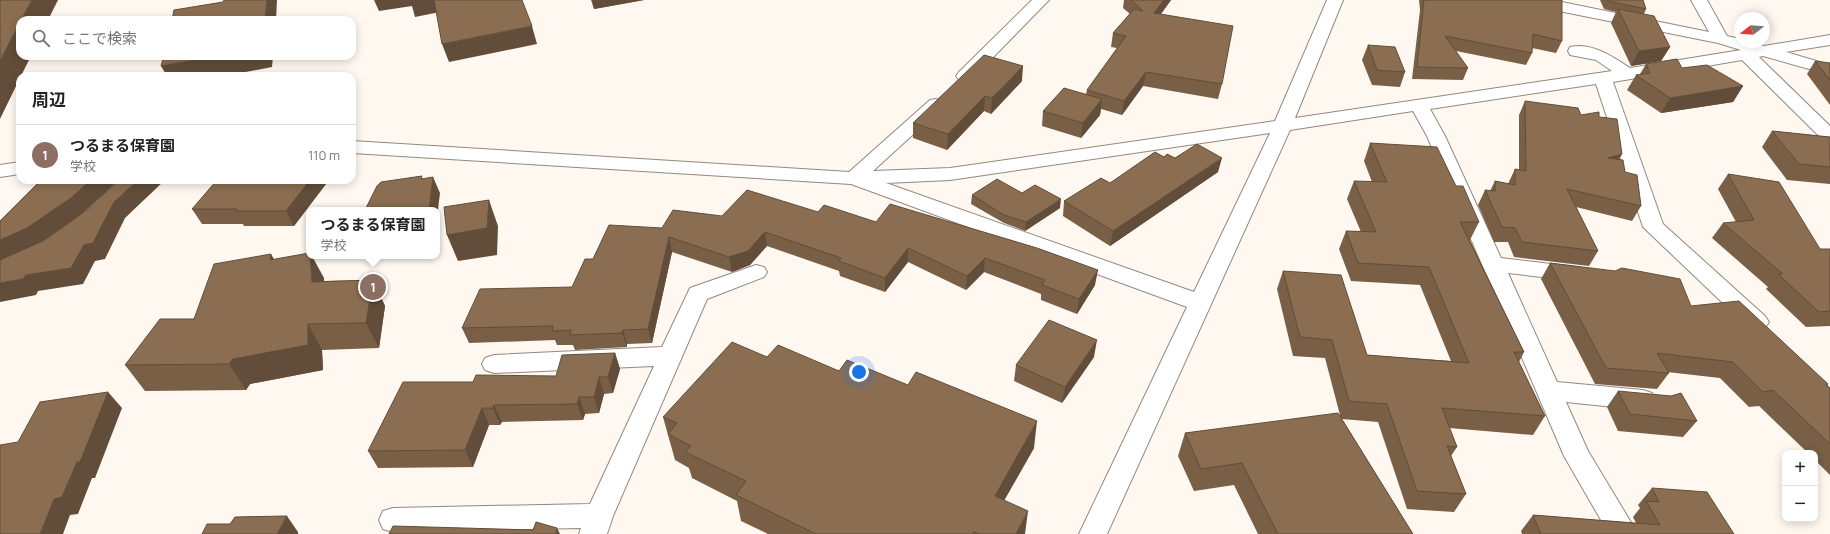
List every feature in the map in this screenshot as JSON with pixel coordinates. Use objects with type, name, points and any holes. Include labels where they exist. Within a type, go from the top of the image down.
[{"type":"street","points":[[854,178],[953,88],[1013,26],[1041,0]]},
{"type":"street","points":[[1093,534],[1282,126],[1335,0]]},
{"type":"street","points":[[1528,0],[1721,39],[1830,70]]},
{"type":"street","points":[[1700,0],[1721,39]]},
{"type":"street","points":[[356,148],[854,178],[950,174],[1603,78],[1830,40]]},
{"type":"street","points":[[1576,51],[1601,56],[1627,74]]},
{"type":"street","points":[[1746,54],[1830,136]]},
{"type":"street","points":[[1603,78],[1654,227],[1771,335]]},
{"type":"street","points":[[1419,105],[1436,136],[1577,456],[1624,534]]},
{"type":"street","points":[[0,171],[16,169]]},
{"type":"street","points":[[854,178],[1200,303]]},
{"type":"street","points":[[1492,264],[1597,276]]},
{"type":"street","points":[[393,520],[596,525],[698,294],[756,272]]},
{"type":"street","points":[[494,364],[670,356]]},
{"type":"street","points":[[1548,391],[1658,401]]},
{"type":"building","points":[[0,0],[32,0],[23,16],[16,16],[16,30],[0,61]]},
{"type":"building","points":[[224,0],[267,0],[265,16],[173,16],[174,10],[223,2]]},
{"type":"building","points":[[434,0],[522,0],[532,26],[442,44]]},
{"type":"building","points":[[1131,0],[1164,0],[1154,13],[1233,26],[1222,84],[1146,72],[1124,101],[1087,90],[1126,36],[1113,33],[1134,9],[1143,11]]},
{"type":"building","points":[[1424,0],[1562,0],[1562,41],[1533,34],[1532,53],[1445,36],[1468,68],[1417,67]]},
{"type":"building","points":[[1607,0],[1643,0],[1646,9],[1608,1]]},
{"type":"building","points":[[1618,9],[1654,16],[1670,47],[1639,51]]},
{"type":"building","points":[[1368,45],[1395,47],[1405,72],[1377,70]]},
{"type":"building","points":[[984,55],[1023,66],[992,98],[985,96],[948,134],[913,123]]},
{"type":"building","points":[[1677,59],[1682,68],[1707,65],[1743,86],[1670,98],[1636,75],[1650,73],[1646,64]]},
{"type":"building","points":[[163,60],[195,60],[161,66]]},
{"type":"building","points":[[1815,61],[1830,63],[1830,80]]},
{"type":"building","points":[[1064,88],[1102,99],[1083,123],[1043,111]]},
{"type":"building","points":[[1525,101],[1578,108],[1581,115],[1599,112],[1599,117],[1617,119],[1622,154],[1608,158],[1623,160],[1625,172],[1637,175],[1641,206],[1567,189],[1598,251],[1522,242],[1515,228],[1502,227],[1485,190],[1495,191],[1495,181],[1515,185],[1515,169],[1526,171]]},
{"type":"building","points":[[1772,131],[1830,137],[1830,167],[1799,164]]},
{"type":"building","points":[[1370,143],[1437,147],[1456,186],[1463,186],[1479,222],[1460,222],[1524,352],[1514,352],[1545,416],[1442,408],[1457,447],[1447,446],[1466,494],[1417,491],[1387,404],[1349,401],[1332,340],[1300,337],[1283,271],[1341,275],[1367,355],[1469,363],[1429,267],[1358,263],[1346,231],[1376,232],[1354,181],[1387,182]]},
{"type":"building","points":[[1197,144],[1222,158],[1113,231],[1064,201],[1101,178],[1110,183],[1155,152],[1164,157],[1167,154],[1175,158]]},
{"type":"building","points":[[1728,174],[1779,182],[1820,249],[1830,249],[1830,311],[1819,312],[1778,274],[1783,274],[1723,223],[1754,220]]},
{"type":"building","points":[[422,176],[421,179],[433,177],[429,207],[366,207],[377,186],[381,182]]},
{"type":"building","points":[[997,179],[1022,193],[1035,185],[1061,199],[1026,222],[1004,215],[972,195]]},
{"type":"building","points":[[37,184],[87,184],[71,198],[27,228],[0,240],[0,221]]},
{"type":"building","points":[[115,184],[134,184],[114,202],[93,243],[84,245],[71,268],[26,275],[23,279],[0,283],[0,260],[45,240],[87,210]]},
{"type":"building","points":[[214,184],[307,184],[286,211],[192,209]]},
{"type":"building","points":[[747,190],[818,212],[824,205],[876,222],[890,204],[1037,248],[1098,270],[1079,299],[1042,285],[1045,280],[985,258],[967,276],[908,248],[885,278],[839,261],[841,258],[765,232],[748,251],[729,257],[669,237],[648,329],[623,330],[622,333],[570,335],[571,330],[552,331],[553,326],[462,328],[480,289],[572,287],[585,259],[593,259],[609,225],[662,228],[673,210],[722,216]]},
{"type":"building","points":[[489,200],[487,228],[447,235],[444,207]]},
{"type":"building","points":[[271,254],[270,260],[306,254],[306,259],[310,259],[312,282],[373,280],[366,323],[308,324],[308,345],[233,359],[229,364],[125,365],[160,319],[194,319],[214,264]]},
{"type":"building","points":[[1550,263],[1615,271],[1622,268],[1680,279],[1691,306],[1739,301],[1828,384],[1826,385],[1830,388],[1830,444],[1773,390],[1763,392],[1733,362],[1657,353],[1669,373],[1606,368]]},
{"type":"building","points":[[1049,320],[1097,340],[1065,387],[1016,365]]},
{"type":"building","points":[[732,342],[767,357],[778,345],[839,371],[847,360],[908,385],[916,372],[1037,421],[995,496],[1028,511],[1016,534],[980,534],[974,532],[973,534],[816,534],[736,495],[746,481],[685,452],[691,446],[668,434],[677,423],[663,417]]},
{"type":"building","points":[[615,353],[608,377],[599,377],[594,397],[579,397],[577,404],[494,405],[493,408],[482,408],[465,450],[368,451],[403,382],[473,382],[476,375],[556,376],[562,355]]},
{"type":"building","points":[[1618,391],[1671,396],[1681,393],[1697,421],[1630,414]]},
{"type":"building","points":[[108,392],[80,462],[77,462],[62,497],[54,499],[40,534],[0,534],[0,445],[18,442],[40,402]]},
{"type":"building","points":[[1338,413],[1413,534],[1278,534],[1242,463],[1201,469],[1185,433]]},
{"type":"building","points":[[1652,488],[1707,492],[1734,534],[1541,534],[1533,515],[1660,525],[1646,501],[1659,502]]},
{"type":"building","points":[[287,516],[277,534],[202,534],[207,524],[230,524],[235,517]]},
{"type":"building","points":[[536,522],[557,528],[556,534],[389,534],[393,526],[533,530]]},
{"type":"place","name":"つるまる保育園","points":[[373,287]]}]
